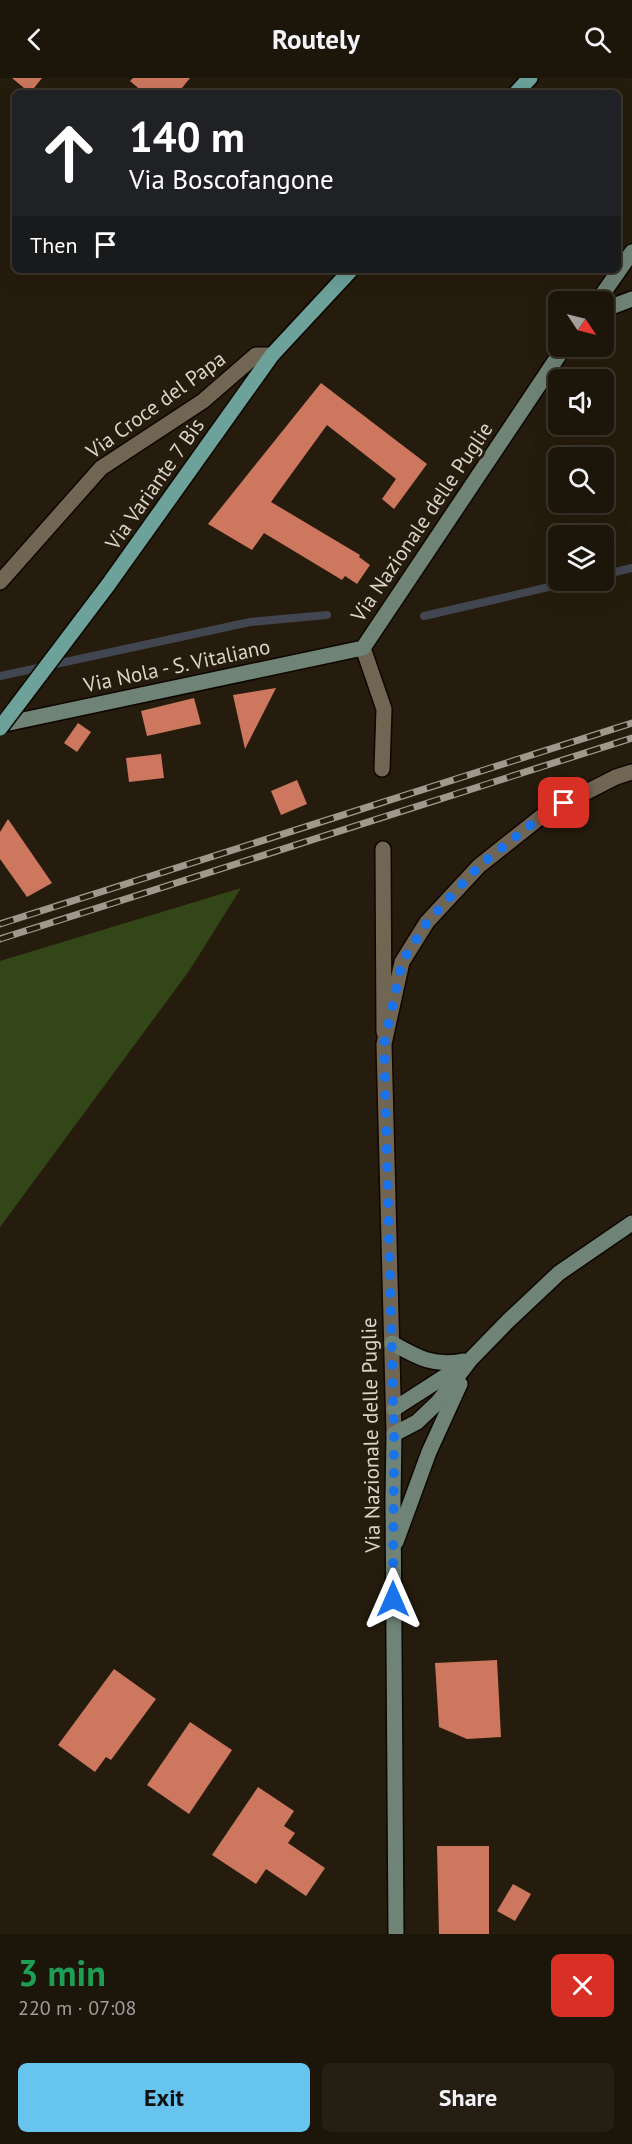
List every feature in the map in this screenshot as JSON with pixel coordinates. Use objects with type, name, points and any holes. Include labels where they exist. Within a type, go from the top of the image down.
[{"type":"main road","points":[[519,90],[530,78]]},
{"type":"main road","points":[[621,268],[632,252]]},
{"type":"main road","name":"Via Variante 7 Bis","points":[[0,727],[108,585],[272,355],[348,273]]},
{"type":"main road","points":[[605,291],[617,273]]},
{"type":"main road","points":[[614,305],[632,298]]},
{"type":"main road","name":"Via Nazionale delle Puglie","points":[[363,648],[558,357]]},
{"type":"main road","name":"Via Nola - S. Vitaliano","points":[[0,727],[363,648]]},
{"type":"main road","points":[[394,1434],[417,1422],[445,1393],[471,1359],[559,1273],[632,1224]]},
{"type":"main road","points":[[392,1343],[418,1358],[446,1364],[471,1359]]},
{"type":"main road","points":[[394,1409],[471,1359]]},
{"type":"main road","points":[[393,1551],[429,1452],[471,1359]]},
{"type":"main road","name":"Via Nazionale delle Puglie","points":[[394,1434],[396,1934]]},
{"type":"street","name":"Via Croce del Papa","points":[[0,582],[101,468],[203,401],[256,355],[272,355]]},
{"type":"street","name":"Via Nazionale delle Puglie","points":[[363,648],[384,709],[382,769]]},
{"type":"street","points":[[384,1044],[402,962],[427,922],[479,866],[547,812],[616,777],[632,772]]},
{"type":"street","points":[[383,849],[384,1044]]},
{"type":"street","name":"Via Nazionale delle Puglie","points":[[384,1044],[394,1434]]},
{"type":"green space","points":[[241,888],[189,971],[0,1227],[0,961]]},
{"type":"building","points":[[12,78],[42,78],[32,90],[26,90]]},
{"type":"building","points":[[133,78],[190,78],[180,90],[140,90],[130,81]]},
{"type":"building","points":[[321,383],[427,464],[394,509],[382,499],[396,479],[327,425],[271,502],[360,555],[359,557],[370,565],[357,584],[345,576],[342,580],[264,533],[252,550],[208,524]]},
{"type":"building","points":[[276,688],[245,749],[233,695]]},
{"type":"building","points":[[194,698],[201,724],[147,736],[141,711]]},
{"type":"building","points":[[78,723],[91,732],[77,752],[64,743]]},
{"type":"building","points":[[161,754],[164,778],[129,782],[126,758]]},
{"type":"building","points":[[297,780],[307,804],[281,815],[271,791]]},
{"type":"building","points":[[8,819],[52,883],[27,897],[0,859],[0,832]]},
{"type":"building","points":[[497,1660],[501,1737],[467,1739],[439,1727],[435,1663]]},
{"type":"building","points":[[114,1669],[156,1699],[111,1760],[106,1757],[95,1772],[58,1745]]},
{"type":"building","points":[[190,1722],[232,1750],[189,1814],[147,1785]]},
{"type":"building","points":[[258,1787],[294,1811],[284,1826],[295,1833],[288,1843],[325,1868],[306,1896],[266,1869],[256,1884],[212,1855]]},
{"type":"building","points":[[437,1846],[489,1846],[489,1934],[439,1934]]},
{"type":"building","points":[[513,1884],[531,1894],[515,1921],[497,1911]]},
{"type":"waterway","points":[[614,572],[632,568]]},
{"type":"waterway","points":[[424,616],[548,587]]},
{"type":"waterway","points":[[0,676],[250,622],[327,615]]},
{"type":"railway","points":[[0,924],[632,723]]},
{"type":"railway","points":[[0,939],[632,738]]},
{"type":"route","points":[[393,1599],[394,1434],[384,1044],[402,962],[427,922],[479,866],[547,812],[564,803]]}]
